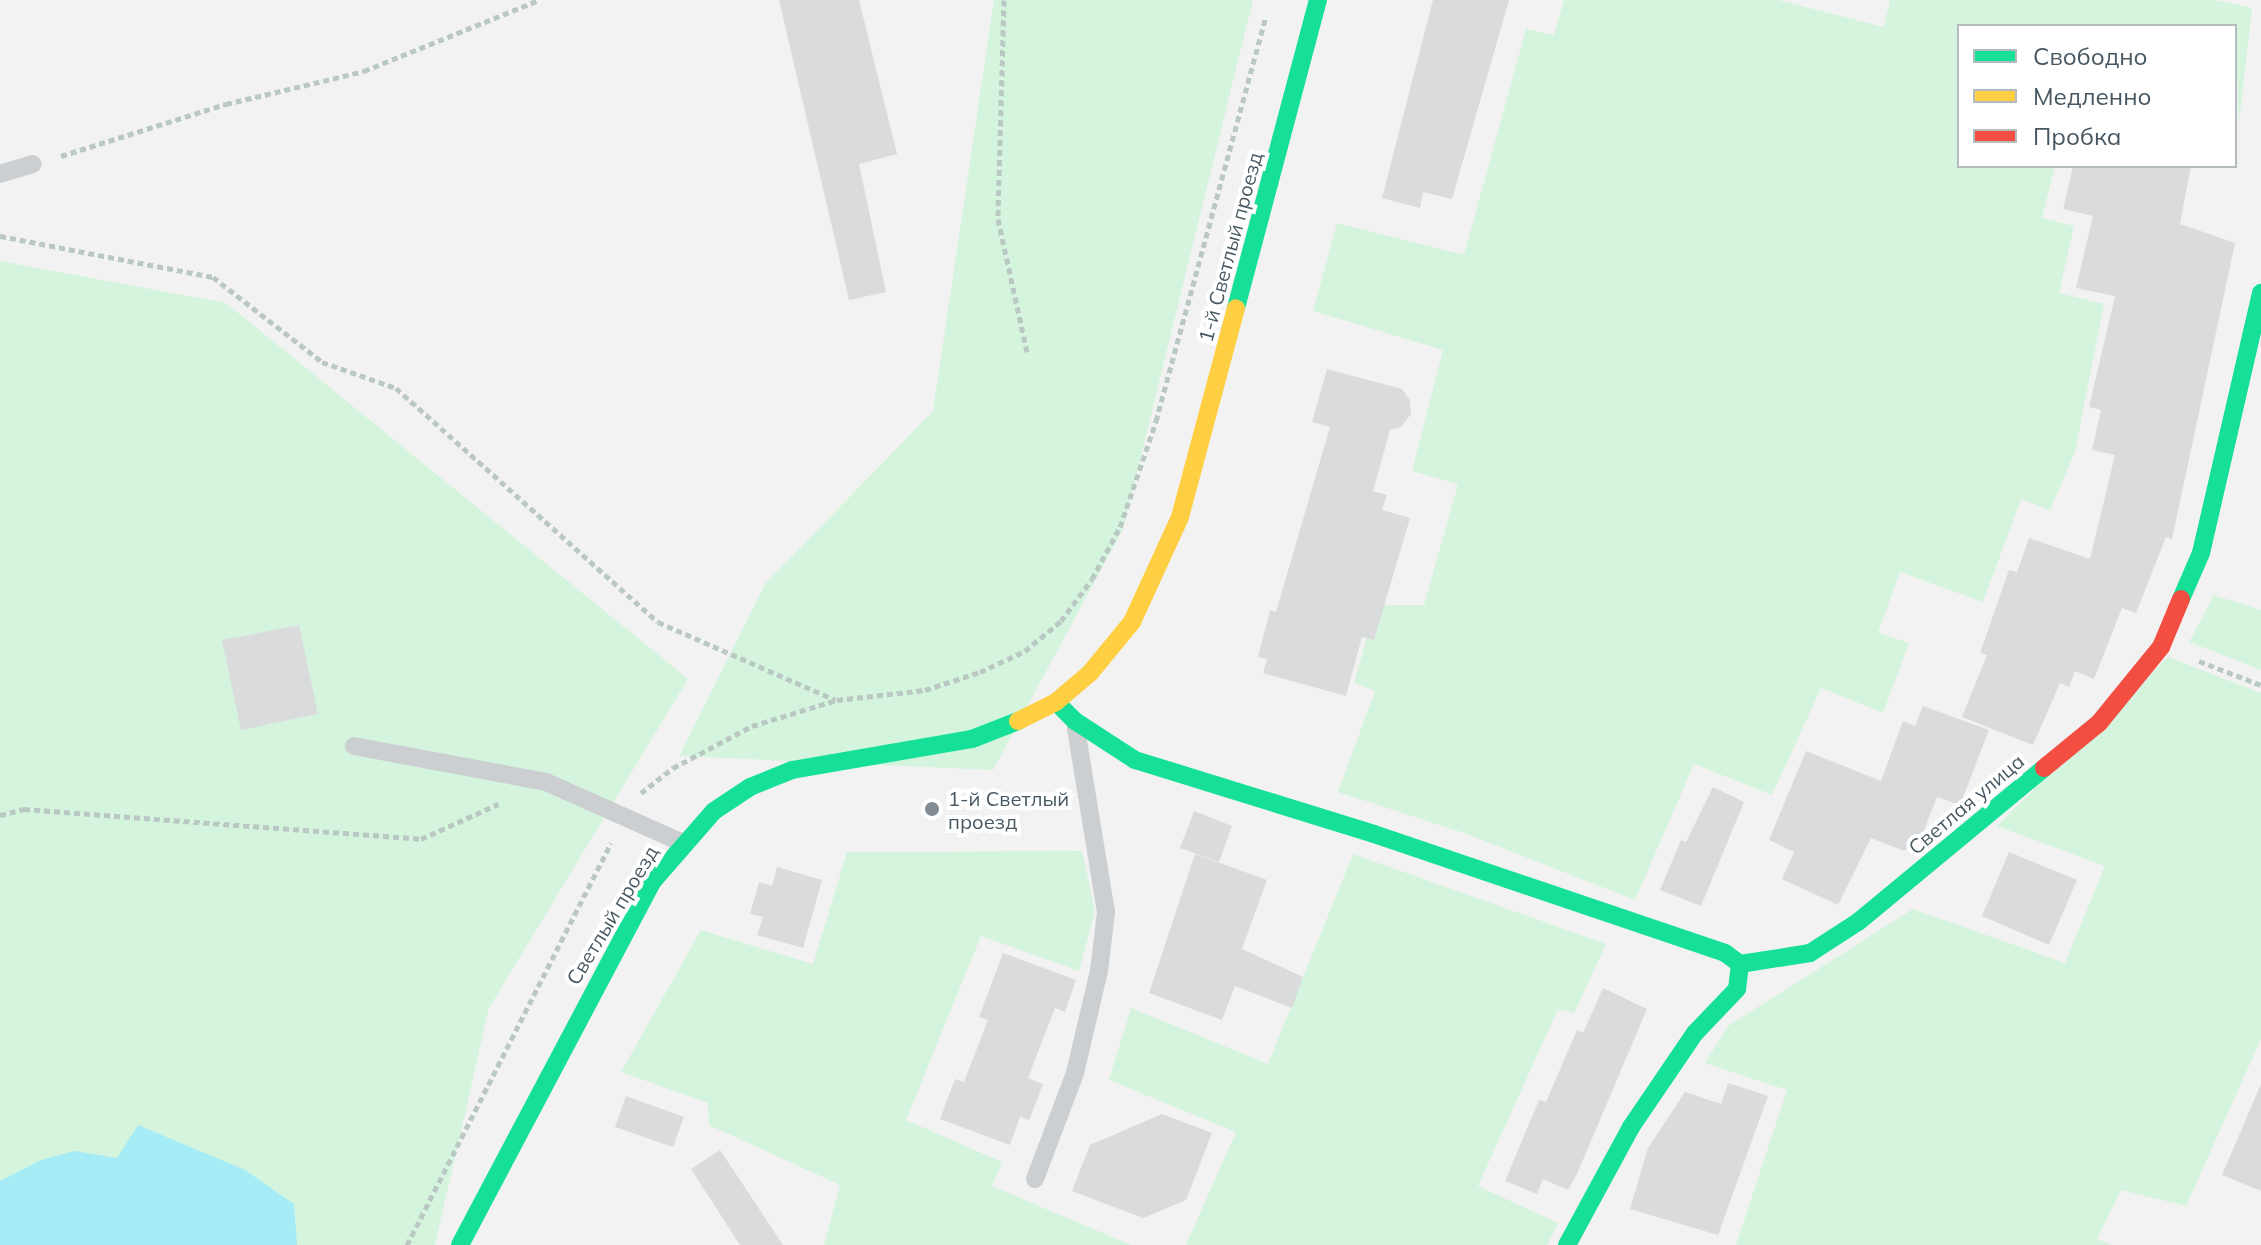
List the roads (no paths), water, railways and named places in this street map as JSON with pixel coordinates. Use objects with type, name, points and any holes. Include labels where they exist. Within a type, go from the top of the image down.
[{"type":"street","name":"1-й Светлый проезд","points":[[1056,702],[1090,673],[1132,622],[1180,517],[1318,0]]},
{"type":"street","name":"Светлая улица","points":[[1740,964],[1810,953],[1858,922],[2099,723],[2161,647],[2201,553],[2261,293]]},
{"type":"street","points":[[1056,702],[1075,721],[1135,760],[1374,834],[1725,953],[1740,964],[1737,989],[1695,1033],[1631,1127],[1567,1245]]},
{"type":"street","name":"Светлый проезд","points":[[460,1245],[608,958],[681,842],[750,787],[792,770],[972,739],[1056,702]]},
{"type":"lane","points":[[0,174],[33,164]]},
{"type":"lane","points":[[1035,1179],[1075,1073],[1099,971],[1106,912],[1075,721]]},
{"type":"lane","points":[[354,746],[546,782],[681,842]]},
{"type":"water","points":[[138,1125],[245,1170],[294,1204],[297,1245],[0,1245],[0,1181],[41,1160],[75,1151],[117,1158]]},
{"type":"place","name":"1-й Светлый проезд","points":[[932,809]]}]
